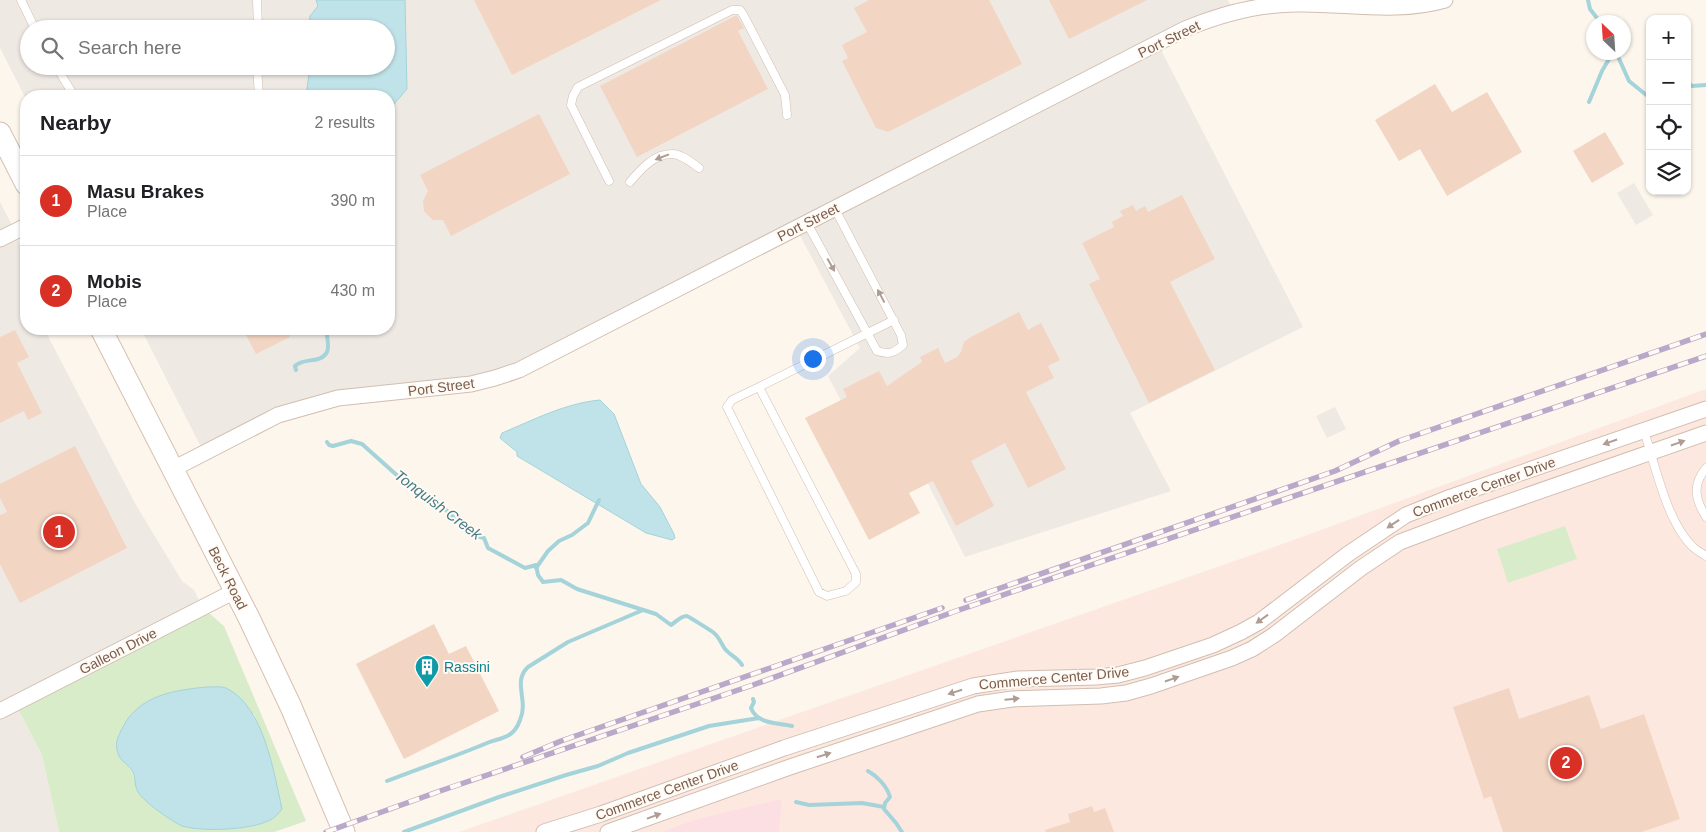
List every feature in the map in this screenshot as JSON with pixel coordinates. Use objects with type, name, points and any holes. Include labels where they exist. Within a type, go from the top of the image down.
[{"type":"main road","points":[[0,133],[20,172]]},
{"type":"main road","name":"Beck Road","points":[[103,335],[235,591],[291,707],[344,832]]},
{"type":"street","name":"Port Street","points":[[173,468],[278,415],[338,398],[471,384],[519,370],[1185,29],[1209,20],[1233,12],[1278,5],[1298,4],[1390,8],[1445,0]]},
{"type":"street","points":[[0,239],[20,229]]},
{"type":"street","name":"Commerce Center Drive","points":[[544,832],[601,814],[784,748],[973,686],[1018,679],[1118,675],[1145,668],[1213,644],[1241,632],[1258,622],[1348,554],[1406,515],[1451,496],[1706,409]]},
{"type":"street","name":"Commerce Center Drive","points":[[608,832],[790,766],[978,704],[1012,699],[1101,696],[1126,693],[1232,658],[1252,649],[1274,635],[1361,568],[1400,542],[1477,513],[1706,434]]},
{"type":"street","name":"Galleon Drive","points":[[0,711],[235,591]]},
{"type":"street","points":[[784,748],[790,766]]},
{"type":"lane","points":[[20,0],[30,20]]},
{"type":"lane","points":[[257,0],[258,20]]},
{"type":"lane","points":[[609,181],[570,105],[578,87],[732,10],[740,10],[744,16],[784,95],[787,115]]},
{"type":"lane","points":[[61,75],[70,90]]},
{"type":"lane","points":[[258,75],[259,90]]},
{"type":"lane","points":[[630,182],[645,165],[658,158],[672,154],[683,157],[699,168]]},
{"type":"lane","points":[[807,223],[877,351],[888,354],[896,352],[903,344],[901,334],[835,208]]},
{"type":"lane","points":[[759,387],[856,574],[856,582],[846,591],[827,596],[819,592],[727,407],[732,400],[894,320]]},
{"type":"lane","points":[[1644,431],[1660,484],[1678,527],[1693,548],[1706,556]]},
{"type":"lane","points":[[1706,468],[1701,474],[1696,490],[1700,507],[1706,517]]},
{"type":"shaded area","points":[[0,0],[1228,0],[1233,12],[1158,44],[1303,327],[1130,413],[1171,491],[965,557],[920,468],[885,485],[828,376],[860,348],[796,228],[519,370],[338,398],[204,453],[144,335],[395,335],[395,90],[21,90],[0,48]]},
{"type":"shaded area","points":[[1634,183],[1653,215],[1636,225],[1617,193]]},
{"type":"shaded area","points":[[0,202],[15,231],[20,247],[20,335],[48,335],[136,505],[182,581],[194,590],[203,608],[15,703],[42,755],[59,832],[0,832]]},
{"type":"shaded area","points":[[1706,389],[1706,832],[459,832],[1266,550]]},
{"type":"shaded area","points":[[1335,407],[1346,429],[1327,438],[1316,416]]},
{"type":"shaded area","points":[[782,799],[779,832],[662,832],[694,820]]},
{"type":"green space","points":[[1565,526],[1577,559],[1508,583],[1497,549]]},
{"type":"green space","points":[[203,608],[224,626],[306,821],[274,832],[59,832],[42,755],[15,703]],"holes":[[[254,714],[272,765],[137,791],[132,770]]]},
{"type":"water","points":[[316,0],[405,0],[407,89],[395,103],[395,90],[307,90],[309,75],[395,75],[395,20],[310,20],[310,16],[318,6]]},
{"type":"water","points":[[600,400],[614,414],[641,484],[660,507],[674,534],[675,538],[672,540],[646,533],[517,456],[517,452],[500,438],[502,433],[550,413]]},
{"type":"water","points":[[207,687],[226,688],[239,697],[250,709],[258,725],[271,760],[282,809],[268,821],[225,829],[201,829],[182,826],[158,811],[141,796],[137,790],[132,770],[119,756],[116,744],[118,738],[130,716],[138,708],[159,696]]},
{"type":"building","points":[[474,0],[661,0],[512,75]]},
{"type":"building","points":[[869,0],[989,0],[1022,64],[888,132],[876,128],[842,61],[848,58],[842,45],[867,32],[854,8]]},
{"type":"building","points":[[1049,0],[1147,0],[1069,39]]},
{"type":"building","points":[[737,16],[744,28],[738,31],[768,89],[637,157],[600,86]]},
{"type":"building","points":[[1435,84],[1452,112],[1487,92],[1522,152],[1447,196],[1420,149],[1399,161],[1375,120]]},
{"type":"building","points":[[539,114],[570,174],[451,236],[443,220],[433,220],[424,211],[423,201],[428,191],[420,175]]},
{"type":"building","points":[[1605,132],[1624,164],[1592,183],[1573,151]]},
{"type":"building","points":[[1182,195],[1215,259],[1170,282],[1215,370],[1149,403],[1089,284],[1100,279],[1082,243],[1114,227],[1112,222],[1123,216],[1120,211],[1133,205],[1136,211],[1145,206],[1148,212]]},
{"type":"building","points":[[1019,312],[1028,330],[1041,323],[1060,360],[1048,366],[1054,378],[1026,392],[1066,469],[1028,488],[1005,443],[971,461],[994,506],[956,526],[933,481],[909,493],[920,513],[869,540],[805,418],[847,397],[843,389],[879,371],[887,386],[922,362],[920,357],[938,348],[945,363],[957,357],[961,352],[964,342],[969,338]]},
{"type":"building","points":[[15,330],[29,357],[17,363],[42,413],[28,420],[24,411],[0,423],[0,337]]},
{"type":"building","points":[[246,335],[289,335],[290,337],[256,354]]},
{"type":"building","points":[[75,446],[127,548],[20,603],[0,564],[0,515],[7,512],[0,498],[0,484]]},
{"type":"building","name":"Rassini","points":[[434,624],[449,654],[466,646],[499,711],[404,759],[356,664]]},
{"type":"building","points":[[1509,688],[1519,719],[1589,695],[1601,729],[1644,714],[1680,819],[1642,832],[1503,832],[1491,796],[1484,799],[1453,707]]},
{"type":"building","points":[[1092,806],[1094,812],[1105,808],[1114,832],[1046,832],[1045,830],[1070,822],[1068,814]]},
{"type":"waterway","points":[[1588,0],[1590,9],[1595,15]]},
{"type":"waterway","points":[[1589,102],[1608,60]]},
{"type":"waterway","points":[[1620,60],[1629,81],[1646,95]]},
{"type":"waterway","points":[[1691,85],[1706,85]]},
{"type":"waterway","points":[[296,370],[295,366],[299,363],[324,356],[328,347],[327,335]]},
{"type":"waterway","name":"Tonquish Creek","points":[[327,442],[333,446],[351,441],[362,444],[400,478],[446,510],[468,532],[484,538],[488,548],[525,568],[536,565],[538,575],[543,582],[561,580],[577,589],[656,614],[671,625],[680,618],[687,616],[714,633],[725,649],[742,665]]},
{"type":"waterway","points":[[536,568],[548,551],[559,541],[572,535],[588,523],[599,500]]},
{"type":"waterway","points":[[387,781],[509,735],[517,727],[522,713],[521,679],[528,667],[568,642],[643,610]]},
{"type":"waterway","name":"Tonquish Creek","points":[[753,699],[754,702],[751,708],[758,717],[768,722],[792,726]]},
{"type":"waterway","points":[[404,832],[499,797],[598,766],[628,753],[709,726],[759,718]]},
{"type":"waterway","name":"Tonquish Creek","points":[[868,771],[887,789],[890,797],[885,803],[884,809],[902,832]]},
{"type":"waterway","points":[[796,802],[809,805],[862,803],[884,807]]},
{"type":"railway","points":[[966,600],[1335,471],[1399,441],[1706,334]]},
{"type":"railway","points":[[326,832],[440,791],[753,685],[956,611],[1706,356]]},
{"type":"railway","points":[[523,757],[561,741],[942,608]]},
{"type":"place","name":"Masu Brakes","points":[[59,532]]},
{"type":"place","name":"Rassini","points":[[427,688]]},
{"type":"place","name":"Mobis","points":[[1566,763]]}]
